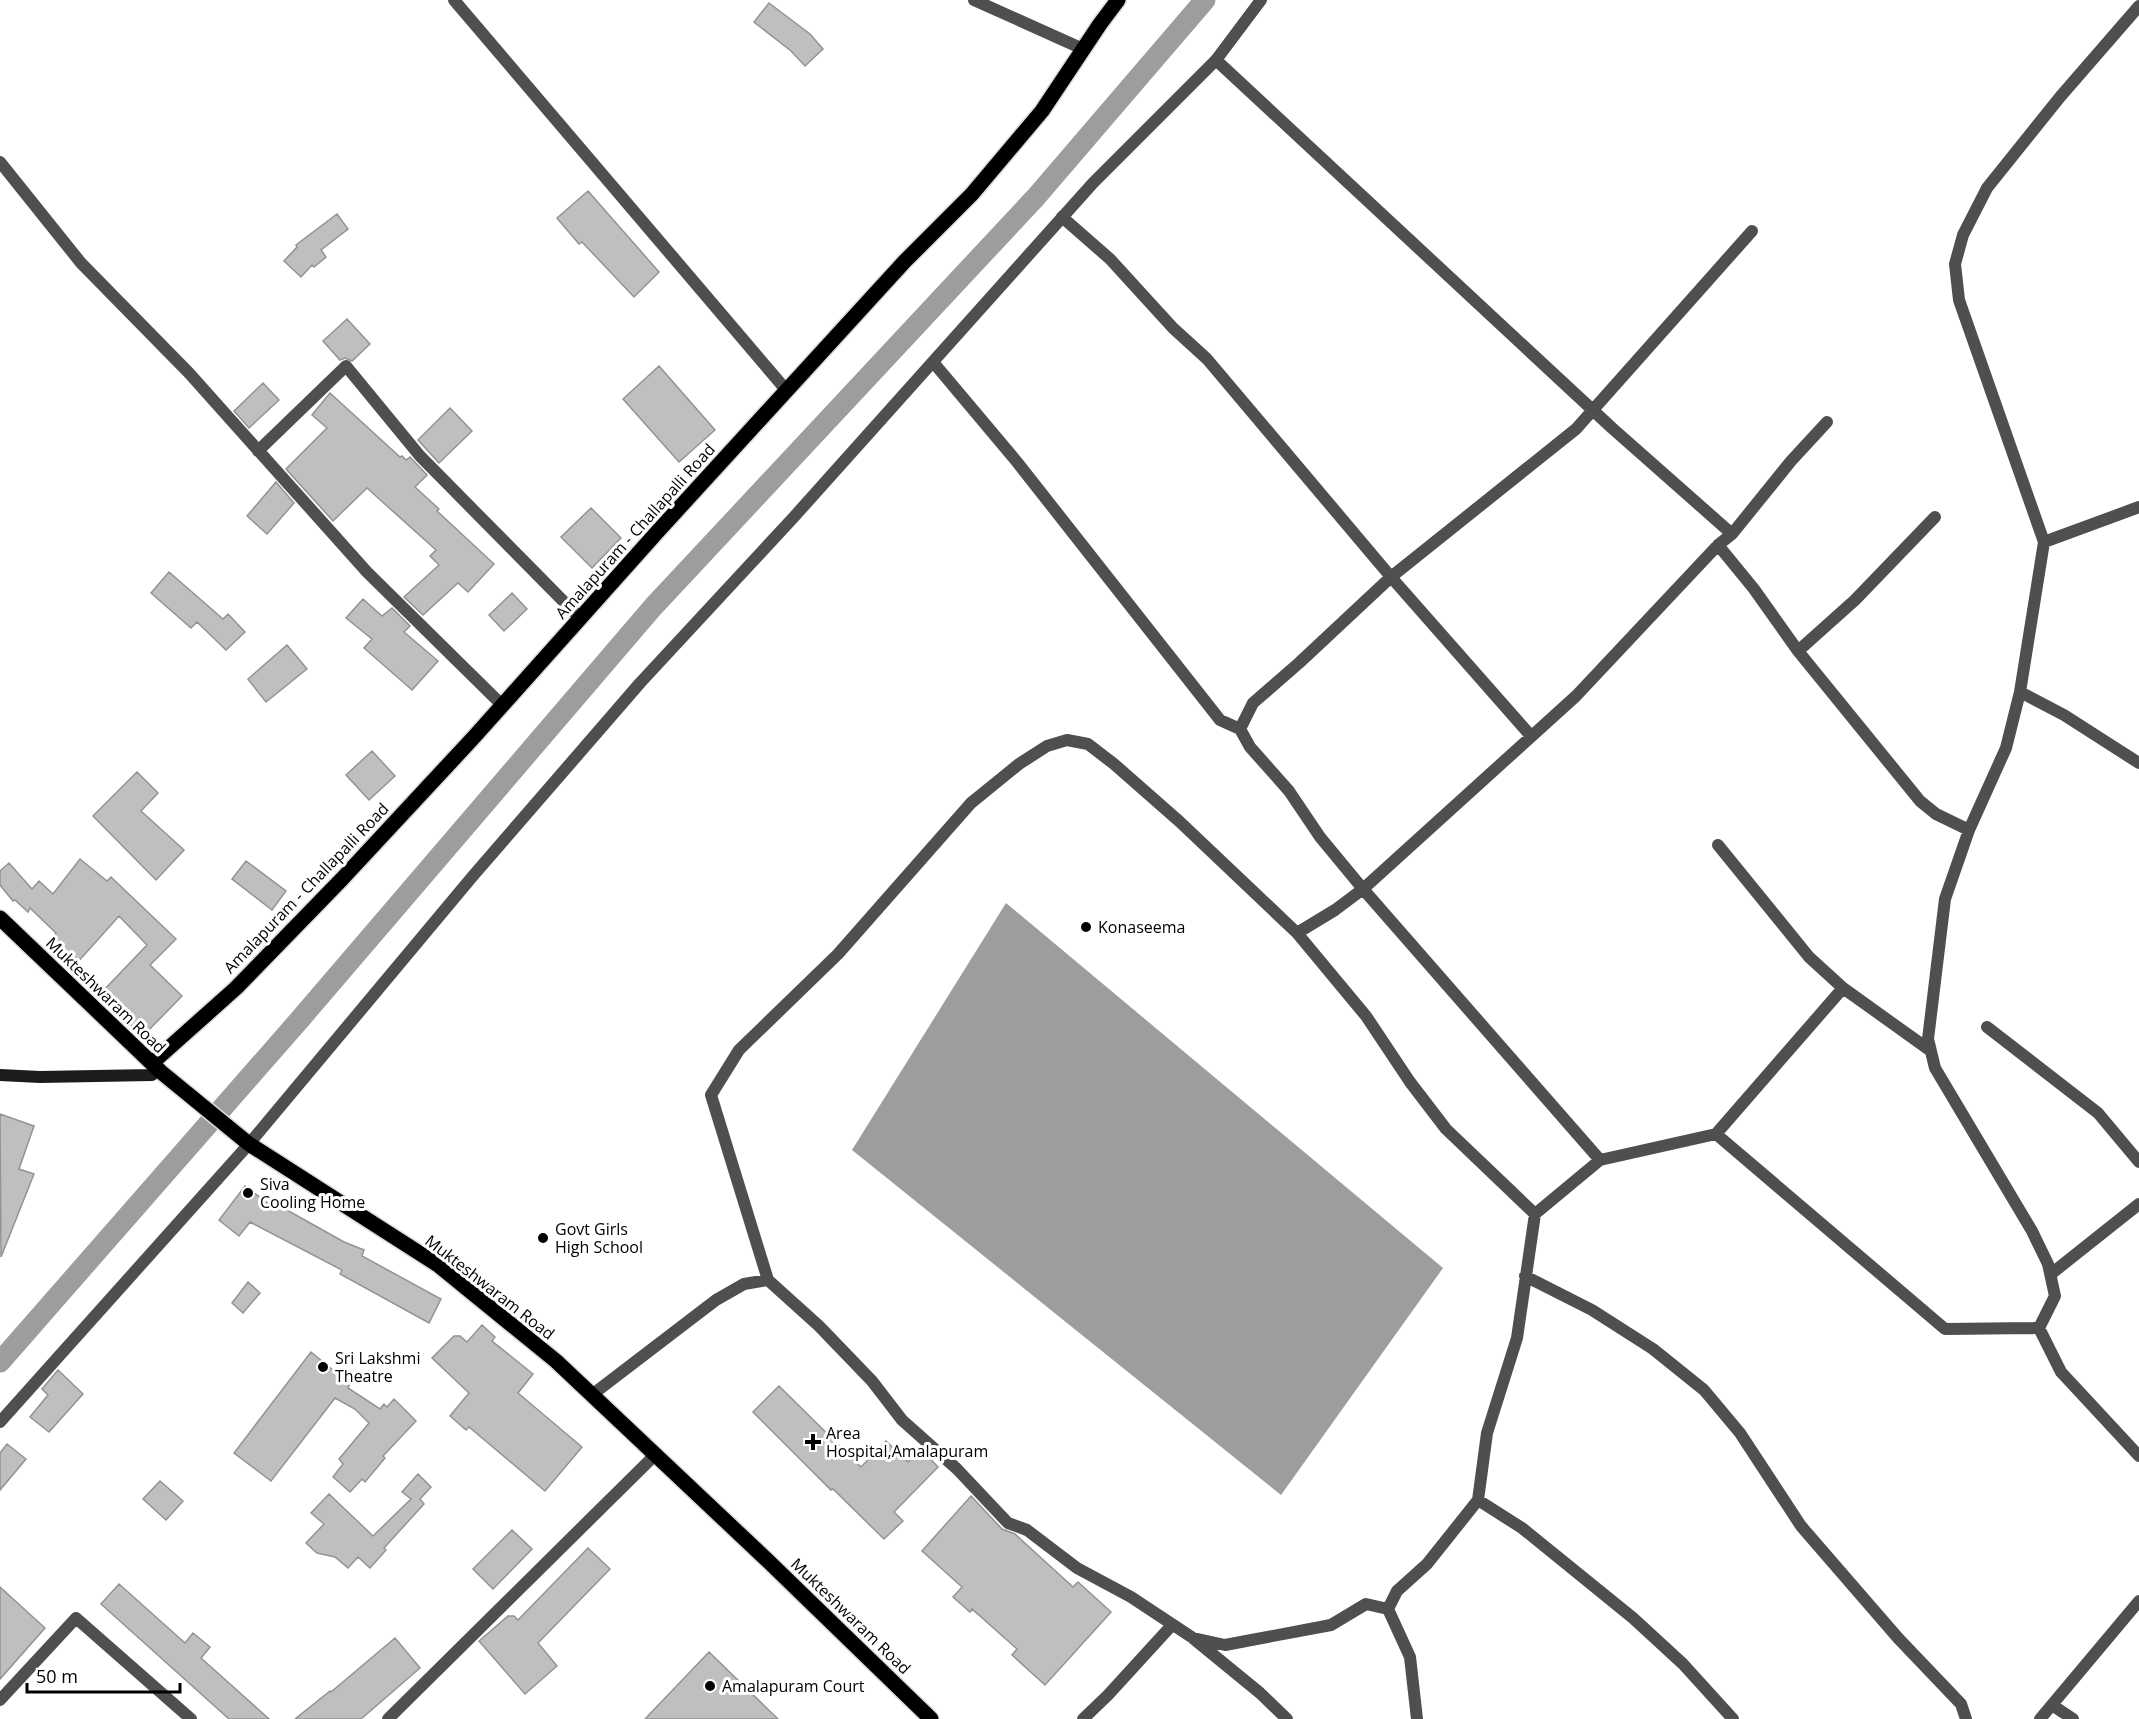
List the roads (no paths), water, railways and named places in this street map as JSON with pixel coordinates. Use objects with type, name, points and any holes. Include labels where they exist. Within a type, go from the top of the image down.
[{"type":"main road","name":"Amalapuram - Challapalli Road","points":[[155,1066],[236,988],[342,879],[905,261],[972,194],[1042,111],[1118,0]]},
{"type":"main road","name":"Mukteshwaram Road","points":[[0,918],[155,1066],[249,1144],[438,1265],[556,1361],[931,1719]]},
{"type":"main road","points":[[0,1074],[40,1077],[152,1075],[155,1066]]},
{"type":"street","points":[[454,0],[788,391]]},
{"type":"street","points":[[974,0],[1083,49]]},
{"type":"street","points":[[0,1422],[249,1144],[472,877],[640,683],[793,518],[1093,183],[1216,60],[1261,0]]},
{"type":"street","points":[[2039,1328],[2055,1296],[2048,1264],[2032,1231],[1935,1068],[1928,1039],[1945,899],[1969,830],[2006,748],[2020,692],[2044,542],[1959,300],[1955,264],[1963,235],[1987,188],[2060,97],[2139,6]]},
{"type":"street","points":[[1216,60],[1594,411],[1732,534]]},
{"type":"street","points":[[0,162],[81,263],[189,373],[367,572],[502,705]]},
{"type":"street","points":[[1062,217],[1110,259],[1173,328],[1207,359],[1391,577],[1531,736]]},
{"type":"street","points":[[1240,729],[1253,703],[1391,577],[1567,436],[1594,411],[1752,231]]},
{"type":"street","points":[[933,362],[1017,462],[1220,720],[1240,729],[1250,747],[1289,791],[1320,837],[1363,889],[1600,1160]]},
{"type":"street","points":[[258,451],[346,366],[420,456],[580,618]]},
{"type":"street","points":[[1297,933],[1335,910],[1363,889],[1576,696],[1718,545],[1732,534],[1791,461],[1827,422]]},
{"type":"street","points":[[2044,542],[2139,507]]},
{"type":"street","points":[[1798,651],[1855,600],[1935,517]]},
{"type":"street","points":[[1718,545],[1754,589],[1798,651],[1920,801],[1936,814],[1969,830]]},
{"type":"street","points":[[2020,692],[2064,715],[2139,764]]},
{"type":"street","points":[[1287,1719],[1260,1693],[1193,1638],[1131,1598],[1077,1568],[1027,1530],[1008,1522],[957,1469],[902,1420],[872,1381],[819,1326],[768,1280],[711,1095],[739,1050],[838,954],[971,803],[1019,764],[1047,746],[1067,740],[1088,744],[1114,764],[1180,822],[1297,933],[1366,1016],[1410,1082],[1446,1129],[1535,1214]]},
{"type":"street","points":[[1718,845],[1809,957],[1843,988],[1931,1051]]},
{"type":"street","points":[[1388,1610],[1397,1591],[1427,1564],[1478,1500],[1487,1433],[1517,1338],[1535,1214],[1600,1160],[1716,1134],[1843,988]]},
{"type":"street","points":[[1987,1027],[2098,1113],[2139,1162]]},
{"type":"street","points":[[1716,1134],[1946,1329],[2039,1328]]},
{"type":"street","points":[[2050,1274],[2139,1204]]},
{"type":"street","points":[[1525,1276],[1592,1310],[1653,1349],[1704,1390],[1740,1433],[1801,1526],[1898,1638],[1961,1704],[1966,1719]]},
{"type":"street","points":[[593,1394],[716,1300],[744,1284],[768,1280]]},
{"type":"street","points":[[2039,1328],[2061,1372],[2139,1456]]},
{"type":"street","points":[[388,1719],[656,1454]]},
{"type":"street","points":[[1478,1500],[1522,1528],[1633,1618],[1683,1664],[1733,1719]]},
{"type":"street","points":[[2040,1719],[2139,1601]]},
{"type":"street","points":[[1193,1638],[1225,1645],[1331,1625],[1366,1604],[1388,1610],[1410,1657],[1417,1719]]},
{"type":"street","points":[[0,1700],[76,1618],[191,1719]]},
{"type":"street","points":[[1083,1719],[1172,1625]]},
{"type":"street","points":[[2052,1705],[2073,1719]]},
{"type":"waterway","points":[[0,1362],[302,1017],[653,607],[1036,197],[1205,0]]},
{"type":"place","name":"Konaseema","points":[[1086,927]]},
{"type":"place","name":"Siva Cooling Home","points":[[248,1193]]},
{"type":"place","name":"Govt Girls High School","points":[[543,1238]]},
{"type":"place","name":"Sri Lakshmi Theatre","points":[[323,1367]]},
{"type":"place","name":"Area Hospital,Amalapuram","points":[[813,1442]]},
{"type":"place","name":"Amalapuram Court","points":[[710,1686]]}]
